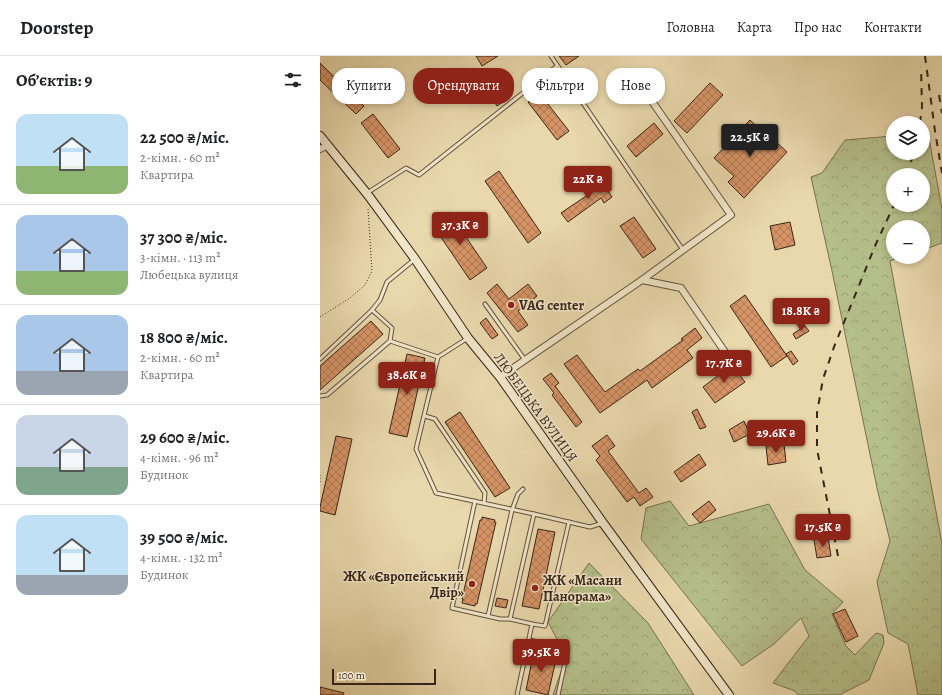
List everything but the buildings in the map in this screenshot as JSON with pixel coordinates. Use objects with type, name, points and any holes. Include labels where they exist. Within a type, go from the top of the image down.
[{"type":"main road","name":"ЛЮБЕЦЬКА ВУЛИЦЯ","points":[[320,136],[368,194],[415,259],[468,338],[500,377],[729,695]]},
{"type":"street","points":[[500,377],[642,280],[731,215],[654,104]]},
{"type":"street","points":[[320,149],[328,145]]},
{"type":"street","points":[[642,280],[681,288],[727,355]]},
{"type":"lane","points":[[551,56],[683,250]]},
{"type":"lane","points":[[368,194],[406,168],[419,175],[558,66]]},
{"type":"lane","points":[[320,360],[372,310],[380,300],[387,282],[415,259]]},
{"type":"lane","points":[[485,304],[525,360]]},
{"type":"lane","points":[[320,396],[327,395],[390,341],[392,328],[372,310]]},
{"type":"lane","points":[[468,338],[438,357],[416,449],[436,492],[590,527],[604,522]]},
{"type":"lane","points":[[390,341],[438,357]]},
{"type":"lane","points":[[425,416],[435,419],[485,492],[484,503]]},
{"type":"lane","points":[[488,616],[512,510],[518,494],[523,489]]},
{"type":"lane","points":[[475,501],[452,608],[500,619],[510,619],[544,626],[569,522]]},
{"type":"lane","points":[[510,619],[534,514]]},
{"type":"lane","points":[[517,695],[532,624]]},
{"type":"lane","points":[[529,640],[568,648],[558,695]]},
{"type":"path","points":[[320,318],[350,298],[364,285],[372,271],[368,218],[368,194]]},
{"type":"path","points":[[320,475],[320,483]]},
{"type":"green space","points":[[886,137],[886,160],[930,160],[930,144],[942,209],[942,243],[930,247],[930,220],[886,220],[886,264],[891,264],[942,544],[942,695],[918,695],[908,644],[888,633],[877,582],[890,541],[877,488],[811,177],[822,173],[845,140]]},
{"type":"green space","points":[[670,501],[689,526],[769,504],[805,570],[843,602],[832,614],[846,646],[855,655],[876,633],[883,635],[884,643],[869,680],[839,695],[798,695],[795,691],[773,683],[809,636],[801,618],[774,644],[742,666],[641,539],[646,508]]},
{"type":"green space","points":[[589,563],[648,623],[694,695],[553,695],[566,657],[548,622]]},
{"type":"railway","points":[[925,56],[942,173]]},
{"type":"railway","points":[[921,67],[921,116]]},
{"type":"railway","points":[[939,95],[942,113]]},
{"type":"railway","points":[[909,168],[911,160]]},
{"type":"railway","points":[[838,556],[817,449],[817,413],[823,379],[834,347],[875,246],[891,212]]},
{"type":"place","name":"VAG center","points":[[511,305]]},
{"type":"place","name":"ЖК «Європейський Двір»","points":[[472,584]]},
{"type":"place","name":"ЖК «Масани Панорама»","points":[[535,588]]}]
